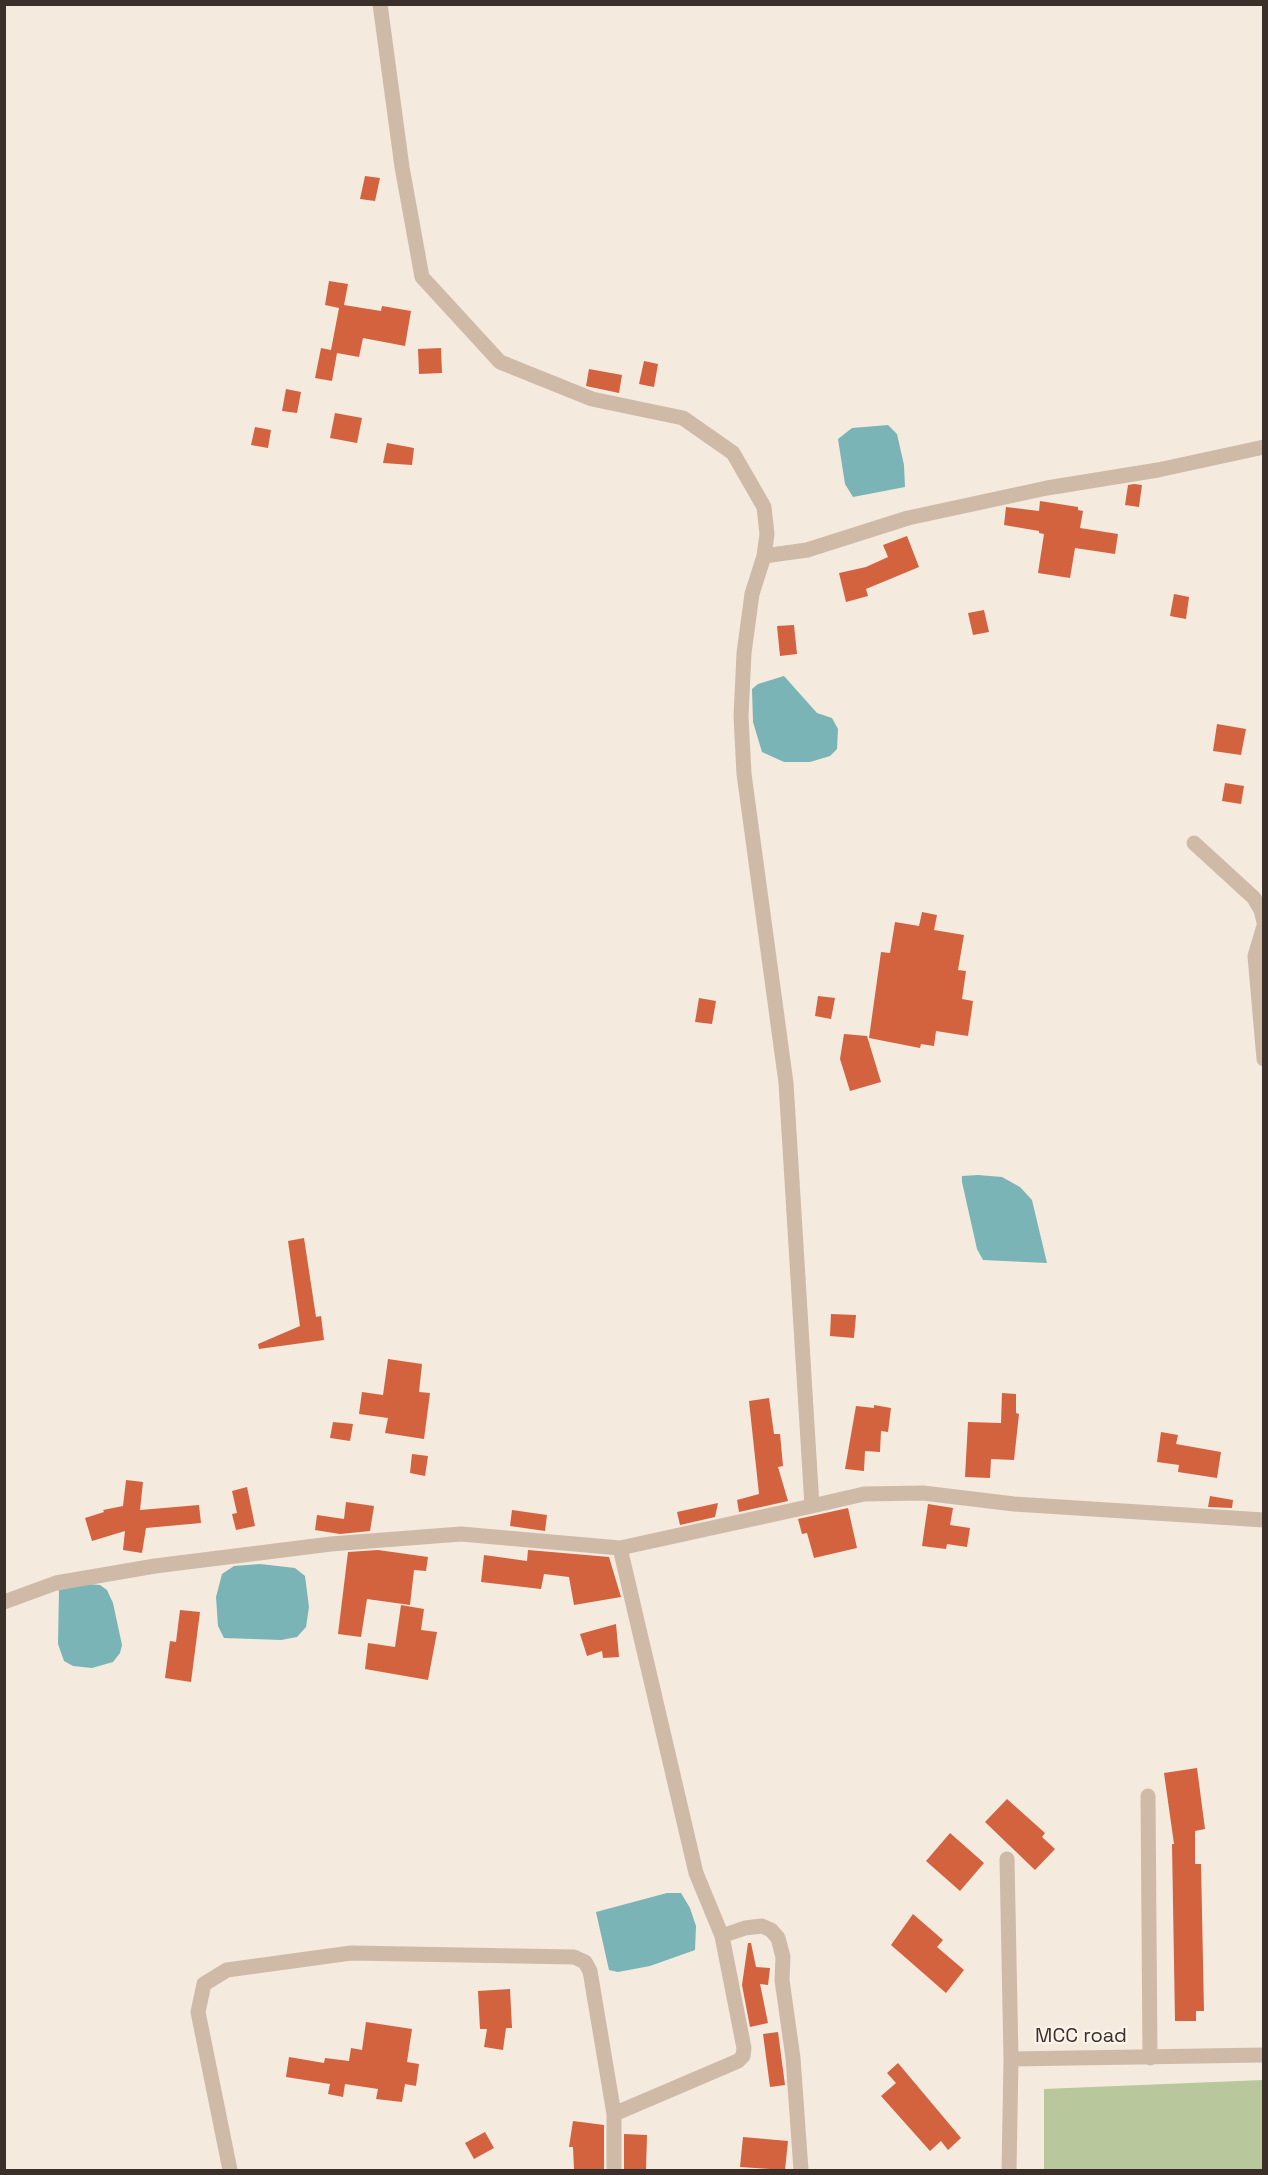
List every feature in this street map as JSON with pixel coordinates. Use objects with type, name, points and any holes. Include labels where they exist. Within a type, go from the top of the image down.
[{"type":"street","points":[[380,4],[402,167],[422,277],[500,362],[592,399],[683,418],[733,453],[764,507],[766,534],[764,556],[752,594],[744,653],[741,716],[744,774],[786,1083],[812,1506]]},
{"type":"street","points":[[764,556],[807,550],[908,518],[1047,488],[1158,470],[1263,447]]},
{"type":"street","points":[[1194,843],[1254,898],[1261,910],[1263,924],[1255,956],[1263,1059]]},
{"type":"street","points":[[4,1602],[56,1583],[156,1566],[331,1544],[461,1534],[620,1548],[864,1494],[923,1493],[1014,1504],[1263,1520]]},
{"type":"street","points":[[614,2114],[738,2061],[743,2056],[744,2048],[722,1936],[696,1873],[620,1548]]},
{"type":"street","points":[[1148,1796],[1150,2058]]},
{"type":"street","points":[[1007,1859],[1011,2059]]},
{"type":"street","points":[[722,1936],[745,1928],[762,1926],[771,1930],[777,1938],[783,1957],[783,1980],[793,2058],[801,2170]]},
{"type":"street","points":[[230,2170],[198,2012],[204,1984],[227,1970],[351,1953],[574,1957],[585,1962],[590,1971],[614,2114],[614,2170]]},
{"type":"street","name":"MCC road","points":[[1009,2170],[1011,2059],[1263,2055]]},
{"type":"green space","points":[[1263,2080],[1263,2170],[1044,2170],[1044,2089]]},
{"type":"water","points":[[888,425],[897,434],[904,465],[905,487],[853,497],[845,484],[838,439],[852,428]]},
{"type":"water","points":[[784,676],[817,713],[832,718],[838,729],[837,749],[830,756],[810,762],[784,762],[762,752],[753,722],[752,689],[758,684]]},
{"type":"water","points":[[962,1176],[1002,1177],[1020,1187],[1032,1200],[1047,1263],[983,1260],[977,1249],[962,1182]]},
{"type":"water","points":[[260,1564],[295,1568],[305,1576],[309,1607],[306,1627],[297,1637],[281,1640],[224,1638],[218,1626],[216,1597],[222,1574],[234,1566]]},
{"type":"water","points":[[88,1584],[100,1585],[107,1590],[113,1603],[122,1645],[120,1653],[113,1662],[92,1668],[73,1666],[64,1661],[58,1644],[59,1590]]},
{"type":"water","points":[[667,1893],[681,1893],[690,1908],[696,1926],[695,1950],[650,1966],[618,1972],[609,1970],[596,1912]]},
{"type":"building","points":[[365,176],[380,178],[375,201],[360,199]]},
{"type":"building","points":[[329,281],[348,284],[344,305],[381,311],[382,306],[411,311],[405,346],[363,338],[359,357],[337,353],[332,381],[315,378],[321,348],[331,350],[339,308],[325,305]]},
{"type":"building","points":[[441,348],[442,373],[419,374],[418,349]]},
{"type":"building","points":[[644,361],[658,364],[654,387],[639,384]]},
{"type":"building","points":[[589,369],[622,375],[619,393],[586,386]]},
{"type":"building","points":[[286,389],[301,392],[297,413],[282,411]]},
{"type":"building","points":[[335,413],[362,418],[357,443],[330,438]]},
{"type":"building","points":[[255,427],[271,430],[268,448],[251,445]]},
{"type":"building","points":[[387,443],[414,448],[412,465],[383,463]]},
{"type":"building","points":[[1128,485],[1142,485],[1139,507],[1125,505]]},
{"type":"building","points":[[1040,501],[1078,507],[1078,510],[1083,511],[1080,528],[1118,534],[1115,554],[1075,548],[1070,578],[1038,573],[1044,534],[1039,531],[1004,525],[1006,507],[1039,511]]},
{"type":"building","points":[[907,536],[919,567],[866,589],[868,596],[846,602],[839,573],[866,567],[888,557],[883,545]]},
{"type":"building","points":[[1174,594],[1189,597],[1186,619],[1170,616]]},
{"type":"building","points":[[984,610],[989,632],[973,635],[968,613]]},
{"type":"building","points":[[794,625],[797,654],[780,656],[777,626]]},
{"type":"building","points":[[1217,724],[1246,729],[1241,755],[1213,751]]},
{"type":"building","points":[[1225,783],[1244,786],[1241,804],[1222,801]]},
{"type":"building","points":[[922,912],[937,915],[934,930],[964,935],[958,970],[966,971],[962,999],[973,1001],[968,1036],[936,1031],[934,1046],[921,1044],[920,1048],[869,1038],[881,952],[890,953],[895,922],[919,926]]},
{"type":"building","points":[[818,996],[835,998],[831,1019],[815,1016]]},
{"type":"building","points":[[699,998],[716,1001],[712,1024],[695,1022]]},
{"type":"building","points":[[844,1034],[867,1036],[881,1082],[850,1091],[840,1059]]},
{"type":"building","points":[[304,1238],[316,1317],[321,1316],[324,1340],[259,1349],[258,1344],[300,1326],[288,1241]]},
{"type":"building","points":[[831,1314],[856,1315],[854,1338],[830,1336]]},
{"type":"building","points":[[388,1359],[422,1364],[419,1392],[430,1393],[424,1439],[385,1433],[388,1418],[359,1414],[362,1392],[383,1395]]},
{"type":"building","points":[[1002,1393],[1016,1394],[1016,1413],[1019,1414],[1014,1460],[991,1459],[990,1478],[965,1477],[968,1422],[1001,1423]]},
{"type":"building","points":[[769,1398],[774,1434],[780,1434],[783,1466],[778,1467],[788,1501],[739,1512],[737,1500],[759,1494],[749,1401]]},
{"type":"building","points":[[874,1405],[891,1408],[888,1432],[881,1431],[880,1452],[865,1451],[864,1471],[845,1469],[856,1406],[874,1408]]},
{"type":"building","points":[[333,1422],[353,1424],[350,1441],[330,1438]]},
{"type":"building","points":[[1161,1432],[1178,1435],[1176,1444],[1221,1452],[1217,1478],[1178,1472],[1179,1465],[1157,1462]]},
{"type":"building","points":[[412,1454],[428,1456],[425,1476],[410,1473]]},
{"type":"building","points":[[126,1480],[143,1482],[140,1510],[199,1505],[201,1523],[146,1528],[142,1553],[123,1550],[125,1531],[92,1541],[85,1518],[104,1512],[103,1510],[123,1506]]},
{"type":"building","points":[[247,1487],[255,1526],[236,1530],[232,1514],[237,1513],[232,1491]]},
{"type":"building","points":[[1210,1496],[1233,1500],[1232,1508],[1208,1507]]},
{"type":"building","points":[[346,1502],[374,1506],[370,1531],[340,1534],[315,1530],[317,1515],[344,1519]]},
{"type":"building","points":[[718,1503],[715,1517],[680,1525],[677,1512]]},
{"type":"building","points":[[928,1504],[953,1508],[950,1525],[970,1528],[967,1547],[947,1544],[946,1549],[922,1546]]},
{"type":"building","points":[[848,1508],[857,1548],[814,1558],[807,1533],[802,1534],[798,1519]]},
{"type":"building","points":[[512,1510],[547,1515],[545,1531],[510,1526]]},
{"type":"building","points":[[378,1550],[428,1557],[426,1571],[414,1570],[410,1605],[367,1599],[361,1637],[338,1634],[348,1552]]},
{"type":"building","points":[[528,1550],[609,1557],[621,1597],[574,1605],[569,1577],[544,1574],[541,1589],[481,1582],[484,1555],[527,1561]]},
{"type":"building","points":[[401,1605],[424,1609],[421,1630],[437,1632],[428,1680],[365,1669],[368,1643],[395,1647]]},
{"type":"building","points":[[180,1610],[200,1612],[191,1682],[165,1678],[170,1641],[176,1642]]},
{"type":"building","points":[[616,1624],[619,1657],[603,1658],[602,1651],[587,1656],[580,1634]]},
{"type":"building","points":[[1197,1768],[1205,1829],[1195,1831],[1195,1864],[1201,1864],[1204,2011],[1196,2011],[1196,2021],[1175,2021],[1172,1844],[1174,1844],[1164,1773]]},
{"type":"building","points":[[1007,1799],[1045,1833],[1042,1837],[1055,1849],[1035,1870],[985,1822]]},
{"type":"building","points":[[950,1833],[984,1863],[960,1891],[926,1861]]},
{"type":"building","points":[[913,1914],[943,1940],[937,1947],[964,1970],[946,1993],[891,1945]]},
{"type":"building","points":[[748,1943],[751,1943],[756,1967],[770,1968],[768,1985],[760,1984],[768,2023],[750,2027],[742,1985]]},
{"type":"building","points":[[510,1989],[512,2028],[506,2028],[503,2050],[484,2047],[487,2029],[480,2029],[478,1991]]},
{"type":"building","points":[[366,2022],[412,2029],[407,2062],[419,2064],[416,2086],[405,2084],[402,2102],[376,2099],[378,2089],[345,2084],[343,2097],[328,2094],[330,2084],[286,2077],[289,2057],[324,2063],[325,2058],[349,2061],[351,2048],[362,2050]]},
{"type":"building","points":[[778,2032],[785,2085],[770,2087],[763,2034]]},
{"type":"building","points":[[898,2063],[961,2138],[948,2150],[941,2141],[930,2151],[881,2096],[896,2083],[887,2073]]},
{"type":"building","points":[[573,2121],[604,2125],[604,2170],[574,2170],[573,2147],[569,2147]]},
{"type":"building","points":[[485,2132],[494,2148],[474,2159],[465,2143]]},
{"type":"building","points":[[624,2134],[647,2135],[646,2170],[624,2170]]},
{"type":"building","points":[[743,2137],[788,2141],[785,2170],[740,2167]]}]
